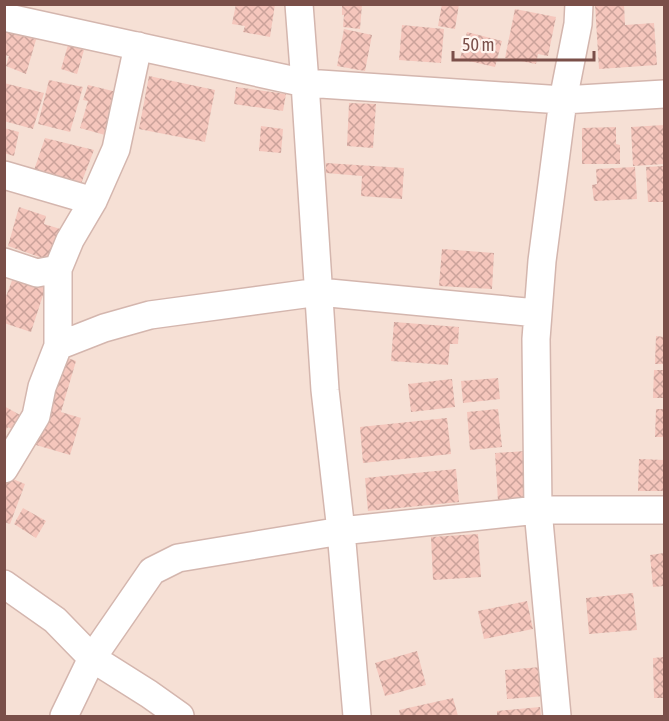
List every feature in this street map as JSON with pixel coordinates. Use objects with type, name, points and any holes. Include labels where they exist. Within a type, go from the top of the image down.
[{"type":"street","points":[[299,4],[325,390],[341,531],[357,717]]},
{"type":"street","points":[[557,717],[538,510],[536,339],[542,261],[563,100],[578,24],[579,4]]},
{"type":"street","points":[[4,16],[305,83],[563,100],[664,94]]},
{"type":"street","points":[[4,469],[36,416],[42,387],[58,346],[58,269],[70,240],[93,201],[116,149],[138,46]]},
{"type":"street","points":[[4,175],[93,201]]},
{"type":"street","points":[[4,262],[38,273],[58,269]]},
{"type":"street","points":[[58,346],[104,328],[150,315],[319,292],[537,313]]},
{"type":"street","points":[[64,717],[92,658],[152,571],[178,558],[341,531],[538,510],[664,510]]},
{"type":"street","points":[[4,584],[55,620],[92,658],[180,717]]},
{"type":"shaded area","points":[[5,5],[664,5],[664,716],[5,716]]},
{"type":"building","points":[[236,4],[275,4],[270,37],[243,32],[245,26],[232,24]]},
{"type":"building","points":[[342,4],[362,4],[360,29],[343,27]]},
{"type":"building","points":[[442,4],[459,4],[455,29],[438,26]]},
{"type":"building","points":[[595,4],[624,4],[625,25],[654,23],[657,65],[599,69]]},
{"type":"building","points":[[515,9],[556,17],[548,56],[538,54],[536,64],[505,58]]},
{"type":"building","points":[[402,25],[444,29],[441,63],[399,60]]},
{"type":"building","points":[[4,26],[38,33],[26,74],[6,66],[9,56],[4,55]]},
{"type":"building","points":[[344,29],[372,35],[365,71],[337,66]]},
{"type":"building","points":[[467,32],[502,41],[495,67],[460,59]]},
{"type":"building","points":[[68,45],[84,50],[77,74],[61,69]]},
{"type":"building","points":[[149,76],[215,90],[205,142],[139,129]]},
{"type":"building","points":[[49,80],[83,87],[70,132],[38,124]]},
{"type":"building","points":[[4,83],[44,93],[33,129],[4,121]]},
{"type":"building","points":[[88,85],[117,92],[105,135],[80,128],[88,101],[83,100]]},
{"type":"building","points":[[236,87],[286,94],[283,111],[234,104]]},
{"type":"building","points":[[349,103],[376,104],[373,148],[347,146]]},
{"type":"building","points":[[664,125],[664,164],[633,166],[631,127]]},
{"type":"building","points":[[261,126],[283,129],[281,153],[259,151]]},
{"type":"building","points":[[616,127],[616,144],[620,145],[620,164],[582,164],[582,128]]},
{"type":"building","points":[[4,128],[19,132],[14,156],[4,153]]},
{"type":"building","points":[[45,138],[94,150],[79,189],[32,176]]},
{"type":"building","points":[[326,163],[404,168],[402,199],[361,196],[362,176],[326,173]]},
{"type":"building","points":[[664,166],[664,202],[648,202],[646,167]]},
{"type":"building","points":[[635,167],[637,199],[594,201],[592,185],[597,184],[596,169]]},
{"type":"building","points":[[19,207],[46,216],[44,224],[67,231],[51,261],[8,246]]},
{"type":"building","points":[[442,249],[494,253],[492,289],[439,286]]},
{"type":"building","points":[[14,275],[46,286],[31,332],[4,323],[4,302]]},
{"type":"building","points":[[394,322],[459,327],[458,344],[450,344],[448,365],[391,361]]},
{"type":"building","points":[[656,336],[664,337],[664,364],[655,364]]},
{"type":"building","points":[[62,356],[76,361],[61,412],[81,418],[70,455],[36,445]]},
{"type":"building","points":[[654,370],[664,370],[664,398],[653,398]]},
{"type":"building","points":[[498,378],[500,399],[463,403],[461,381]]},
{"type":"building","points":[[452,379],[455,407],[411,412],[408,384]]},
{"type":"building","points":[[4,406],[20,415],[12,429],[8,427],[4,433]]},
{"type":"building","points":[[498,409],[502,447],[470,450],[467,412]]},
{"type":"building","points":[[656,409],[664,409],[664,437],[655,437]]},
{"type":"building","points":[[447,418],[451,454],[363,463],[360,427]]},
{"type":"building","points":[[525,451],[527,500],[498,501],[495,453]]},
{"type":"building","points":[[639,459],[664,460],[664,491],[638,491]]},
{"type":"building","points":[[456,469],[459,502],[368,511],[365,478]]},
{"type":"building","points":[[8,477],[25,484],[10,524],[4,522],[4,488]]},
{"type":"building","points":[[23,508],[46,521],[36,538],[14,524]]},
{"type":"building","points":[[478,534],[481,577],[433,580],[431,537]]},
{"type":"building","points":[[664,553],[664,586],[653,587],[650,555]]},
{"type":"building","points":[[633,593],[637,630],[589,634],[586,598]]},
{"type":"building","points":[[527,601],[533,629],[484,639],[478,611]]},
{"type":"building","points":[[417,651],[426,685],[385,696],[375,663]]},
{"type":"building","points":[[664,657],[664,698],[654,698],[653,658]]},
{"type":"building","points":[[541,667],[544,696],[507,699],[505,670]]},
{"type":"building","points":[[453,698],[458,716],[400,716],[399,710]]},
{"type":"building","points":[[540,707],[541,716],[497,716],[497,711]]}]
